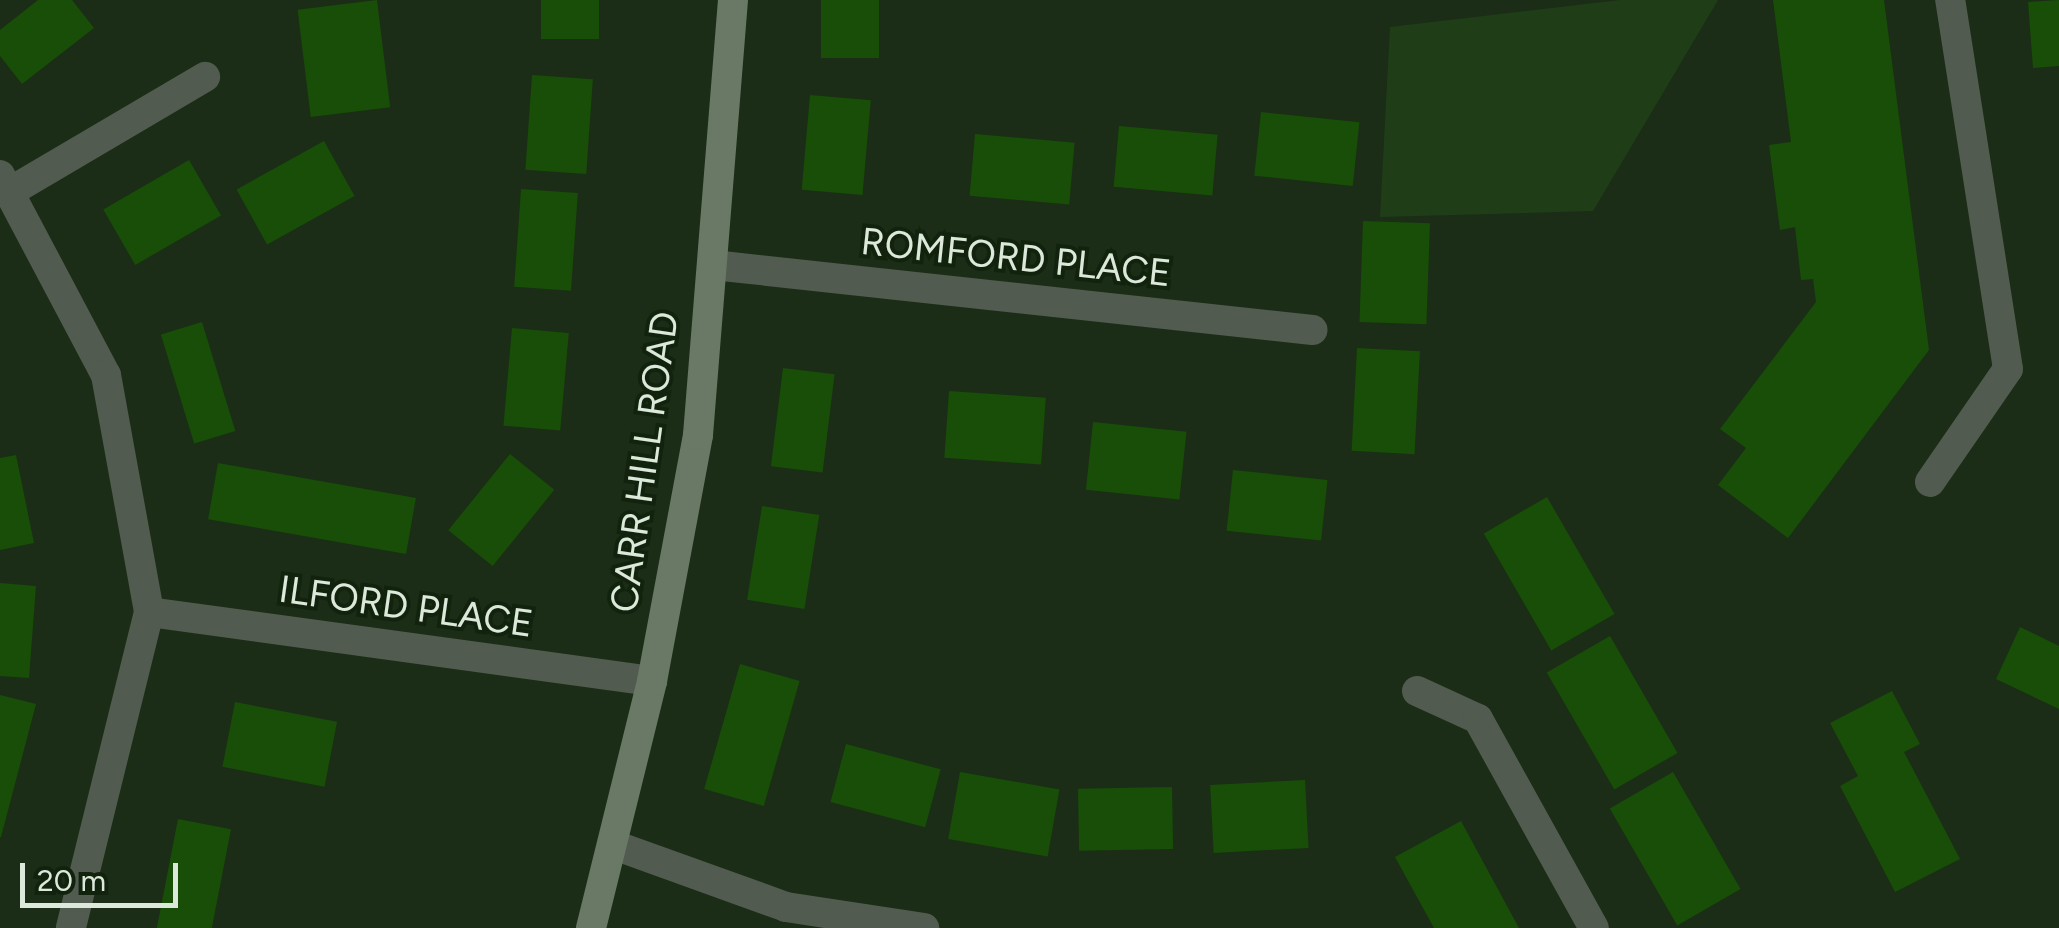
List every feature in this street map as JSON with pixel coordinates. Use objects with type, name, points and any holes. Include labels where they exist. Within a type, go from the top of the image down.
[{"type":"street","name":"CARR HILL ROAD","points":[[591,928],[652,681],[698,435],[733,0]]},
{"type":"street","points":[[1930,482],[2008,369],[1950,0]]},
{"type":"street","points":[[71,928],[149,612],[106,374],[6,182],[205,76]]},
{"type":"street","name":"ROMFORD PLACE","points":[[712,265],[1312,330]]},
{"type":"street","name":"ILFORD PLACE","points":[[149,612],[652,681]]},
{"type":"street","points":[[1417,691],[1478,719],[1594,928]]},
{"type":"street","points":[[614,845],[786,907],[924,928]]},
{"type":"green space","points":[[1620,0],[1718,0],[1593,211],[1380,217],[1390,27]]},
{"type":"building","points":[[38,0],[72,0],[94,28],[22,84],[0,56],[0,30]]},
{"type":"building","points":[[377,0],[390,107],[311,117],[298,10]]},
{"type":"building","points":[[541,0],[599,0],[599,39],[541,39]]},
{"type":"building","points":[[821,0],[879,0],[879,58],[821,58]]},
{"type":"building","points":[[1773,0],[1884,0],[1929,350],[1788,538],[1718,485],[1746,448],[1720,429],[1816,302],[1813,279],[1801,280],[1795,227],[1780,230],[1769,145],[1791,142]]},
{"type":"building","points":[[2059,0],[2059,66],[2033,68],[2028,2]]},
{"type":"building","points":[[532,75],[593,79],[586,174],[525,170]]},
{"type":"building","points":[[810,95],[871,100],[862,195],[802,190]]},
{"type":"building","points":[[1261,112],[1359,122],[1353,186],[1254,176]]},
{"type":"building","points":[[1119,126],[1218,135],[1212,195],[1114,187]]},
{"type":"building","points":[[975,134],[1075,143],[1069,204],[970,196]]},
{"type":"building","points":[[324,141],[355,196],[267,245],[237,189]]},
{"type":"building","points":[[189,160],[221,215],[135,265],[103,210]]},
{"type":"building","points":[[521,189],[578,193],[571,291],[514,287]]},
{"type":"building","points":[[1363,221],[1430,223],[1426,324],[1359,322]]},
{"type":"building","points":[[202,322],[235,431],[194,444],[161,335]]},
{"type":"building","points":[[512,328],[569,333],[560,431],[503,426]]},
{"type":"building","points":[[1357,348],[1420,351],[1415,454],[1352,451]]},
{"type":"building","points":[[783,368],[835,374],[823,473],[771,466]]},
{"type":"building","points":[[949,391],[1046,398],[1041,465],[944,458]]},
{"type":"building","points":[[1093,422],[1186,432],[1179,499],[1086,490]]},
{"type":"building","points":[[510,454],[554,490],[493,566],[448,530]]},
{"type":"building","points":[[16,455],[34,543],[0,550],[0,458]]},
{"type":"building","points":[[218,463],[416,498],[406,554],[208,519]]},
{"type":"building","points":[[1233,470],[1327,480],[1321,541],[1227,531]]},
{"type":"building","points":[[1547,497],[1614,614],[1551,650],[1484,534]]},
{"type":"building","points":[[762,506],[819,515],[804,609],[747,600]]},
{"type":"building","points":[[0,583],[36,586],[29,678],[0,676]]},
{"type":"building","points":[[2020,627],[2059,646],[2059,709],[1996,679]]},
{"type":"building","points":[[1610,636],[1678,753],[1614,789],[1547,672]]},
{"type":"building","points":[[740,664],[800,681],[764,806],[704,789]]},
{"type":"building","points":[[1892,691],[1920,744],[1904,752],[1960,859],[1895,892],[1840,786],[1858,776],[1830,723]]},
{"type":"building","points":[[0,695],[36,704],[1,837],[0,837]]},
{"type":"building","points":[[235,702],[337,722],[324,787],[222,767]]},
{"type":"building","points":[[846,744],[941,769],[925,827],[830,802]]},
{"type":"building","points":[[960,772],[1059,790],[1048,857],[948,839]]},
{"type":"building","points":[[1673,772],[1740,889],[1677,925],[1610,808]]},
{"type":"building","points":[[1305,780],[1309,848],[1214,853],[1210,785]]},
{"type":"building","points":[[1172,787],[1173,849],[1079,851],[1078,789]]},
{"type":"building","points":[[178,819],[231,829],[212,928],[157,928]]},
{"type":"building","points":[[1461,821],[1519,928],[1434,928],[1395,857]]}]
